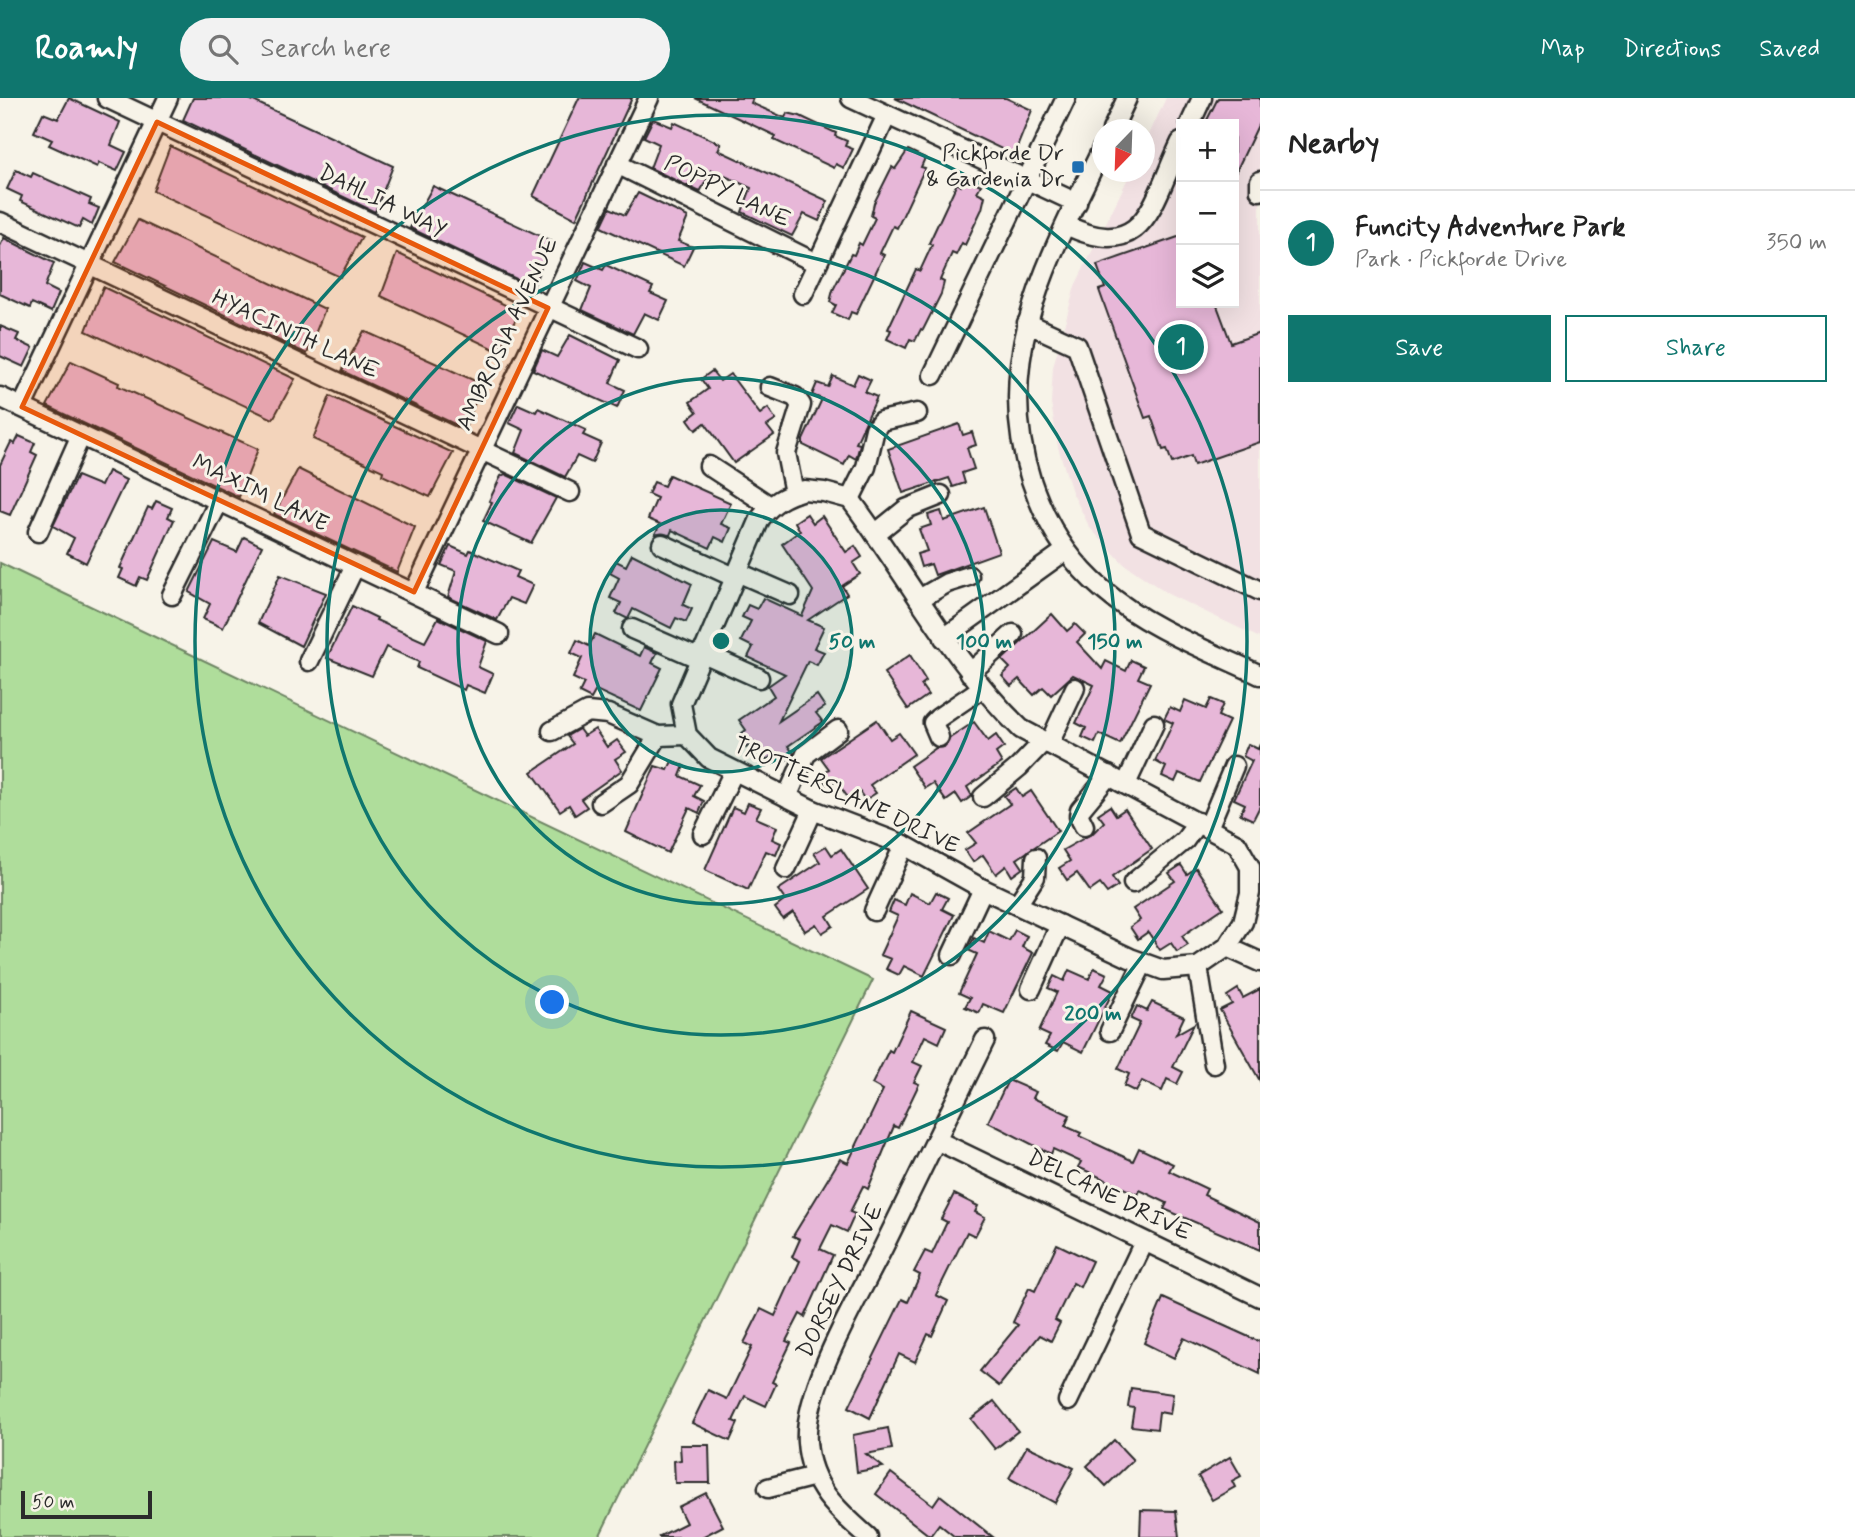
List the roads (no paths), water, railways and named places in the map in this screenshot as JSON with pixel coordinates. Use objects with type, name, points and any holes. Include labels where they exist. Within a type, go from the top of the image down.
[{"type":"street","name":"DAHLIA WAY","points":[[107,98],[638,349]]},
{"type":"street","points":[[22,407],[168,98]]},
{"type":"street","name":"AMBROSIA AVENUE","points":[[414,592],[649,98]]},
{"type":"street","points":[[851,98],[1077,203]]},
{"type":"street","points":[[933,374],[1066,98]]},
{"type":"street","points":[[1117,119],[1127,98]]},
{"type":"street","points":[[1192,119],[1202,98]]},
{"type":"street","points":[[803,294],[887,115]]},
{"type":"street","points":[[1066,225],[1093,238],[1119,239],[1140,228],[1176,152]]},
{"type":"street","name":"POPPY LANE","points":[[617,164],[816,263]]},
{"type":"street","points":[[1092,171],[1042,273],[1027,323],[1018,363],[1016,405],[1023,455],[1040,506],[1065,551],[1102,590],[1152,623],[1260,675]]},
{"type":"street","points":[[1260,181],[1260,191]]},
{"type":"street","name":"HYACINTH LANE","points":[[0,222],[570,492]]},
{"type":"street","points":[[1027,323],[1077,346],[1141,533],[1260,592]]},
{"type":"street","points":[[552,730],[587,712],[608,714],[658,736],[687,735],[681,704],[700,655],[760,519],[783,498],[786,453],[801,405],[795,397],[770,387]]},
{"type":"street","name":"MAXIM LANE","points":[[0,397],[499,634]]},
{"type":"street","points":[[850,499],[866,467],[875,429],[881,421],[917,413]]},
{"type":"street","points":[[38,532],[81,435]]},
{"type":"street","points":[[709,466],[783,498],[824,492],[850,499],[970,673],[1021,729],[1237,844],[1255,875],[1243,922],[1227,947],[1198,967],[1214,1064]]},
{"type":"street","points":[[875,534],[906,509],[941,495]]},
{"type":"street","points":[[172,595],[219,501]]},
{"type":"street","points":[[662,544],[790,595]]},
{"type":"street","points":[[944,638],[1065,551]]},
{"type":"street","points":[[309,661],[355,566]]},
{"type":"street","points":[[919,599],[947,583],[969,576]]},
{"type":"street","points":[[632,629],[759,678]]},
{"type":"street","points":[[970,673],[1013,634]]},
{"type":"street","points":[[939,737],[933,723],[982,688]]},
{"type":"street","points":[[983,797],[1046,742],[1074,688]]},
{"type":"street","points":[[1126,784],[1154,724]]},
{"type":"street","points":[[787,797],[806,754],[838,730]]},
{"type":"street","name":"TROTTERSLANE DRIVE","points":[[687,735],[709,758],[734,771],[813,810],[904,845],[983,889],[1143,963],[1163,970],[1198,967]]},
{"type":"street","points":[[601,803],[629,784],[658,736]]},
{"type":"street","points":[[1133,883],[1203,825],[1234,766]]},
{"type":"street","points":[[703,834],[734,771]]},
{"type":"street","points":[[1084,826],[1079,816],[1080,810],[1109,775]]},
{"type":"street","points":[[786,869],[813,810]]},
{"type":"street","points":[[874,911],[904,845]]},
{"type":"street","points":[[1017,905],[1035,877],[1036,858]]},
{"type":"street","points":[[952,955],[983,889]]},
{"type":"street","points":[[1031,989],[1060,925]]},
{"type":"street","points":[[1227,947],[1260,962]]},
{"type":"street","points":[[1110,1031],[1143,963]]},
{"type":"street","name":"DORSEY DRIVE","points":[[868,1537],[835,1509],[814,1476],[807,1440],[811,1404],[833,1349],[985,1040]]},
{"type":"street","name":"DELCANE DRIVE","points":[[936,1140],[1260,1297]]},
{"type":"street","points":[[1068,1401],[1144,1242]]},
{"type":"street","points":[[768,1488],[814,1476]]},
{"type":"place","name":"Pickforde Dr & Gardenia Dr","points":[[1078,167]]},
{"type":"place","name":"Funcity Adventure Park","points":[[1181,347]]}]
